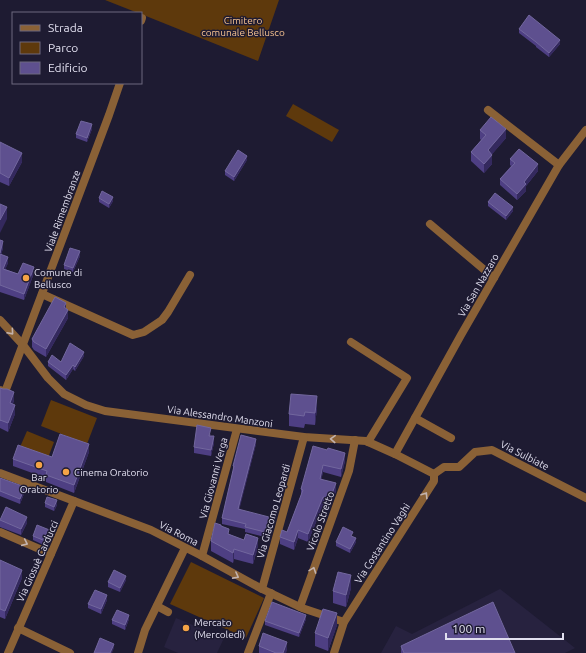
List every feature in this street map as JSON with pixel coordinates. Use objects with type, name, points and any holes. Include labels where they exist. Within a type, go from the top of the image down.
[{"type":"street","name":"Viale Rimembranze","points":[[2,391],[23,345],[120,84]]},
{"type":"street","points":[[488,110],[559,165]]},
{"type":"street","name":"Via San Nazzaro","points":[[395,454],[559,165],[586,130]]},
{"type":"street","points":[[430,224],[494,278]]},
{"type":"street","points":[[42,294],[133,335],[144,332],[162,320],[190,275]]},
{"type":"street","name":"Via Alessandro Manzoni","points":[[0,320],[23,345],[48,378],[64,394],[86,406],[105,411],[237,429],[304,437],[366,441],[434,474]]},
{"type":"street","points":[[352,342],[407,378],[368,442]]},
{"type":"street","points":[[415,418],[451,438]]},
{"type":"street","name":"Via Giovanni Verga","points":[[202,556],[237,429]]},
{"type":"street","name":"Via Giacomo Leopardi","points":[[262,589],[304,437]]},
{"type":"street","name":"Vicolo Stretto","points":[[300,607],[349,471],[355,440]]},
{"type":"street","name":"Via Sulbiate","points":[[434,474],[444,467],[459,467],[474,452],[492,450],[586,498]]},
{"type":"street","name":"Via Roma","points":[[0,473],[151,530],[262,589],[300,607],[344,622]]},
{"type":"street","name":"Via Costantino Vaghi","points":[[334,653],[344,622],[434,481],[434,474]]},
{"type":"street","name":"Via Giosuè Carducci","points":[[8,653],[74,501]]},
{"type":"street","points":[[0,532],[51,554]]},
{"type":"street","points":[[138,653],[145,630],[185,548]]},
{"type":"street","points":[[248,653],[271,593]]},
{"type":"street","points":[[157,606],[168,612]]},
{"type":"street","points":[[18,628],[70,653]]},
{"type":"shaded area","points":[[500,589],[575,648],[565,653],[381,653],[396,626],[412,634]]},
{"type":"shaded area","name":"Mercato (Mercoledì)","points":[[176,618],[224,638],[217,653],[178,653],[164,647]]},
{"type":"green space","name":"Cimitero comunale Bellusco","points":[[105,0],[279,0],[258,61],[142,14],[142,12],[135,12]]},
{"type":"green space","points":[[293,104],[339,130],[332,142],[286,116]]},
{"type":"green space","points":[[51,400],[97,418],[87,444],[41,426]]},
{"type":"green space","points":[[27,431],[54,442],[48,458],[20,447]]},
{"type":"green space","points":[[191,562],[264,598],[246,638],[170,604]]},
{"type":"building","points":[[529,15],[560,40],[549,53],[519,29]]},
{"type":"building","points":[[491,117],[506,129],[488,150],[492,155],[484,164],[471,152],[486,135],[480,130]]},
{"type":"building","points":[[81,121],[92,124],[87,138],[76,134]]},
{"type":"building","points":[[0,142],[22,153],[9,178],[0,173]]},
{"type":"building","points":[[519,149],[538,164],[524,182],[526,184],[517,194],[500,179],[515,163],[510,159]]},
{"type":"building","points":[[238,150],[247,156],[234,177],[225,171]]},
{"type":"building","points":[[102,191],[113,197],[109,204],[99,198]]},
{"type":"building","points":[[495,193],[513,207],[506,216],[488,202]]},
{"type":"building","points":[[0,204],[7,207],[0,220]]},
{"type":"building","points":[[0,240],[3,241],[0,253]]},
{"type":"building","points":[[70,248],[80,251],[73,268],[64,265]]},
{"type":"building","name":"Comune di Bellusco","points":[[0,254],[8,257],[3,269],[18,274],[23,263],[34,267],[24,294],[0,285]]},
{"type":"building","points":[[55,297],[66,303],[64,307],[68,310],[46,349],[34,342],[32,339]]},
{"type":"building","points":[[70,343],[84,352],[75,367],[73,365],[66,375],[48,362],[52,355],[61,362]]},
{"type":"building","points":[[0,388],[14,392],[10,403],[15,405],[8,423],[0,420]]},
{"type":"building","points":[[291,394],[317,396],[315,413],[305,412],[304,416],[289,414]]},
{"type":"building","points":[[197,425],[211,428],[209,436],[214,436],[211,450],[194,447]]},
{"type":"building","points":[[60,434],[89,444],[74,485],[46,475],[47,471],[13,459],[18,445],[52,457]]},
{"type":"building","points":[[241,435],[256,439],[238,509],[269,517],[265,532],[245,527],[246,524],[222,518]]},
{"type":"building","points":[[313,446],[327,450],[328,448],[345,453],[341,469],[323,465],[320,479],[336,483],[330,499],[323,497],[308,534],[298,530],[294,542],[280,537],[282,530],[287,532],[303,490],[301,489]]},
{"type":"building","points":[[0,478],[25,487],[20,499],[0,491]]},
{"type":"building","points":[[47,497],[57,500],[54,507],[45,503]]},
{"type":"building","points":[[6,507],[27,517],[21,529],[0,520]]},
{"type":"building","points":[[215,523],[229,529],[228,534],[244,540],[246,534],[258,538],[253,555],[234,549],[233,553],[211,541]]},
{"type":"building","points":[[37,525],[52,531],[48,542],[33,536]]},
{"type":"building","points":[[343,527],[353,532],[351,536],[356,538],[350,549],[336,542]]},
{"type":"building","points":[[0,560],[22,570],[5,611],[0,609]]},
{"type":"building","points":[[114,570],[126,576],[120,588],[108,582]]},
{"type":"building","points":[[338,572],[351,575],[346,595],[333,591]]},
{"type":"building","points":[[95,590],[107,595],[101,609],[88,604]]},
{"type":"building","points":[[272,602],[306,615],[299,633],[265,621]]},
{"type":"building","points":[[493,602],[515,653],[404,653],[401,646]]},
{"type":"building","points":[[323,609],[337,613],[328,638],[315,633]]},
{"type":"building","points":[[117,610],[129,615],[125,625],[112,620]]},
{"type":"building","points":[[263,633],[287,642],[283,653],[276,653],[259,646]]},
{"type":"building","points":[[100,638],[114,644],[110,653],[94,653]]},
{"type":"place","name":"Comune di Bellusco","points":[[26,278]]},
{"type":"place","name":"Bar Oratorio","points":[[39,465]]},
{"type":"place","name":"Cinema Oratorio","points":[[66,472]]},
{"type":"place","name":"Mercato (Mercoledì)","points":[[186,628]]}]
